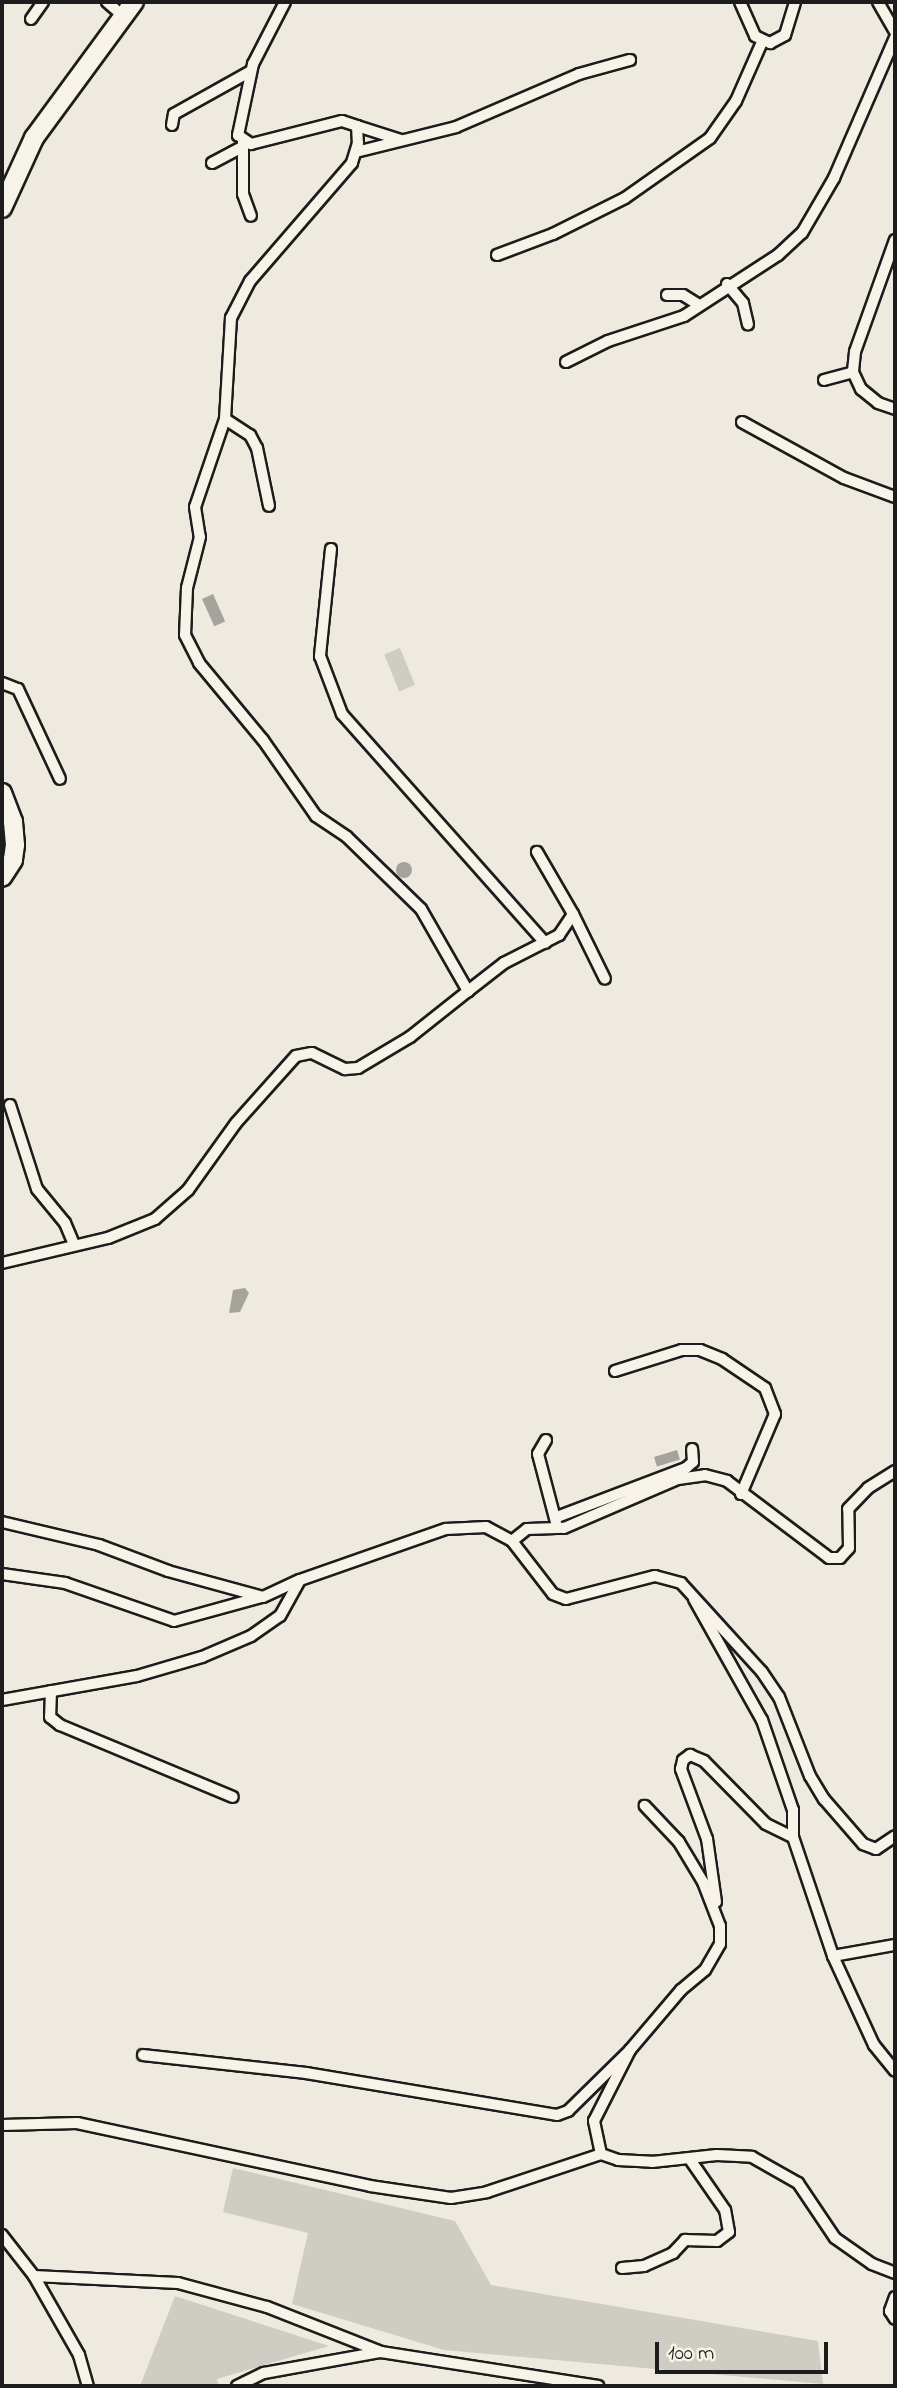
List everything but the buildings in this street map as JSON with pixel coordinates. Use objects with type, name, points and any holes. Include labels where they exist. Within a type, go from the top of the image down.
[{"type":"main road","points":[[2,208],[34,138],[129,9]]},
{"type":"main road","points":[[2,793],[15,845],[13,860],[2,877]]},
{"type":"street","points":[[31,19],[43,2]]},
{"type":"street","points":[[107,2],[129,9]]},
{"type":"street","points":[[251,216],[244,205],[242,145],[237,127],[261,43],[285,2]]},
{"type":"street","points":[[740,2],[762,42]]},
{"type":"street","points":[[762,42],[770,43],[785,35],[795,2]]},
{"type":"street","points":[[878,2],[895,31]]},
{"type":"street","points":[[566,362],[608,341],[684,316],[727,284],[778,255],[802,233],[834,178],[895,38]]},
{"type":"street","points":[[497,255],[554,234],[625,198],[710,138],[736,102],[762,42]]},
{"type":"street","points":[[356,152],[456,127],[579,74],[630,60]]},
{"type":"street","points":[[172,125],[174,114],[251,71]]},
{"type":"street","points":[[212,163],[242,145],[331,120],[401,140]]},
{"type":"street","points":[[356,126],[356,152],[352,163],[250,281],[235,307],[225,419],[195,507],[200,537],[187,589],[185,635],[189,649],[316,816],[347,837],[421,909],[468,991]]},
{"type":"street","points":[[895,240],[858,342],[853,372],[861,389],[878,403],[895,409]]},
{"type":"street","points":[[727,284],[743,303],[748,324]]},
{"type":"street","points":[[667,295],[683,295],[699,305]]},
{"type":"street","points":[[824,380],[853,372]]},
{"type":"street","points":[[225,419],[250,435],[257,448],[269,506]]},
{"type":"street","points":[[742,422],[844,478],[895,498]]},
{"type":"street","points":[[331,549],[320,656],[342,714],[545,943]]},
{"type":"street","points":[[2,683],[19,689],[60,779]]},
{"type":"street","points":[[537,852],[605,979]]},
{"type":"street","points":[[2,1263],[143,1225],[177,1202],[236,1123],[296,1056],[312,1053],[345,1069],[358,1068],[410,1037],[504,963],[559,935],[572,914]]},
{"type":"street","points":[[10,1105],[37,1189],[65,1223],[74,1244]]},
{"type":"street","points":[[615,1371],[682,1350],[700,1350],[722,1359],[765,1388],[775,1414],[741,1494]]},
{"type":"street","points":[[546,1440],[538,1454],[539,1465],[557,1517]]},
{"type":"street","points":[[548,1528],[557,1517],[686,1468],[693,1462],[692,1449]]},
{"type":"street","points":[[512,1541],[527,1529],[564,1528],[695,1474],[716,1477],[829,1558],[840,1558],[849,1548],[848,1509],[868,1488],[895,1471]]},
{"type":"street","points":[[2,1522],[99,1545],[167,1571],[263,1597]]},
{"type":"street","points":[[2,1574],[65,1583],[174,1621],[263,1597],[299,1580],[446,1529],[486,1527],[512,1541],[548,1588],[566,1599],[655,1576],[681,1583],[754,1662],[779,1697],[810,1776],[824,1799],[863,1844],[876,1849],[895,1836]]},
{"type":"street","points":[[2,1700],[169,1668],[230,1646],[280,1616],[299,1580]]},
{"type":"street","points":[[693,1596],[762,1720],[793,1810],[793,1837],[832,1956],[874,2045],[895,2071]]},
{"type":"street","points":[[51,1691],[50,1717],[60,1725],[233,1797]]},
{"type":"street","points":[[143,2055],[306,2073],[557,2115],[568,2110],[630,2050],[716,1957],[720,1926],[707,1839],[681,1769],[683,1760],[690,1755],[704,1761],[766,1824],[793,1837]]},
{"type":"street","points":[[645,1806],[691,1860],[720,1926]]},
{"type":"street","points":[[832,1956],[895,1945]]},
{"type":"street","points":[[601,2154],[594,2121],[630,2050]]},
{"type":"street","points":[[2,2125],[77,2123],[370,2186],[451,2198],[487,2192],[601,2154],[618,2160],[752,2157],[781,2170],[798,2183],[835,2238],[872,2264],[895,2273]]},
{"type":"street","points":[[622,2268],[645,2266],[673,2253],[685,2240],[717,2241],[729,2232],[725,2210],[689,2158]]},
{"type":"street","points":[[2,2235],[34,2276],[79,2355],[88,2386]]},
{"type":"street","points":[[34,2276],[107,2276],[197,2286],[267,2306],[380,2352],[598,2386]]},
{"type":"street","points":[[895,2297],[890,2311],[895,2319]]},
{"type":"street","points":[[237,2386],[264,2373],[380,2352]]},
{"type":"shaded area","points":[[213,594],[225,621],[214,626],[202,599]]},
{"type":"shaded area","points":[[400,648],[415,685],[399,691],[384,654]]},
{"type":"shaded area","points":[[404,862],[412,870],[404,878],[396,870]]},
{"type":"shaded area","points":[[245,1288],[249,1293],[240,1312],[229,1313],[233,1290]]},
{"type":"shaded area","points":[[677,1450],[680,1460],[657,1467],[654,1457]]},
{"type":"shaded area","points":[[233,2168],[455,2221],[491,2285],[818,2341],[823,2384],[444,2350],[292,2304],[308,2233],[223,2212]]},
{"type":"shaded area","points":[[175,2296],[329,2346],[217,2379],[219,2386],[140,2386]]}]
